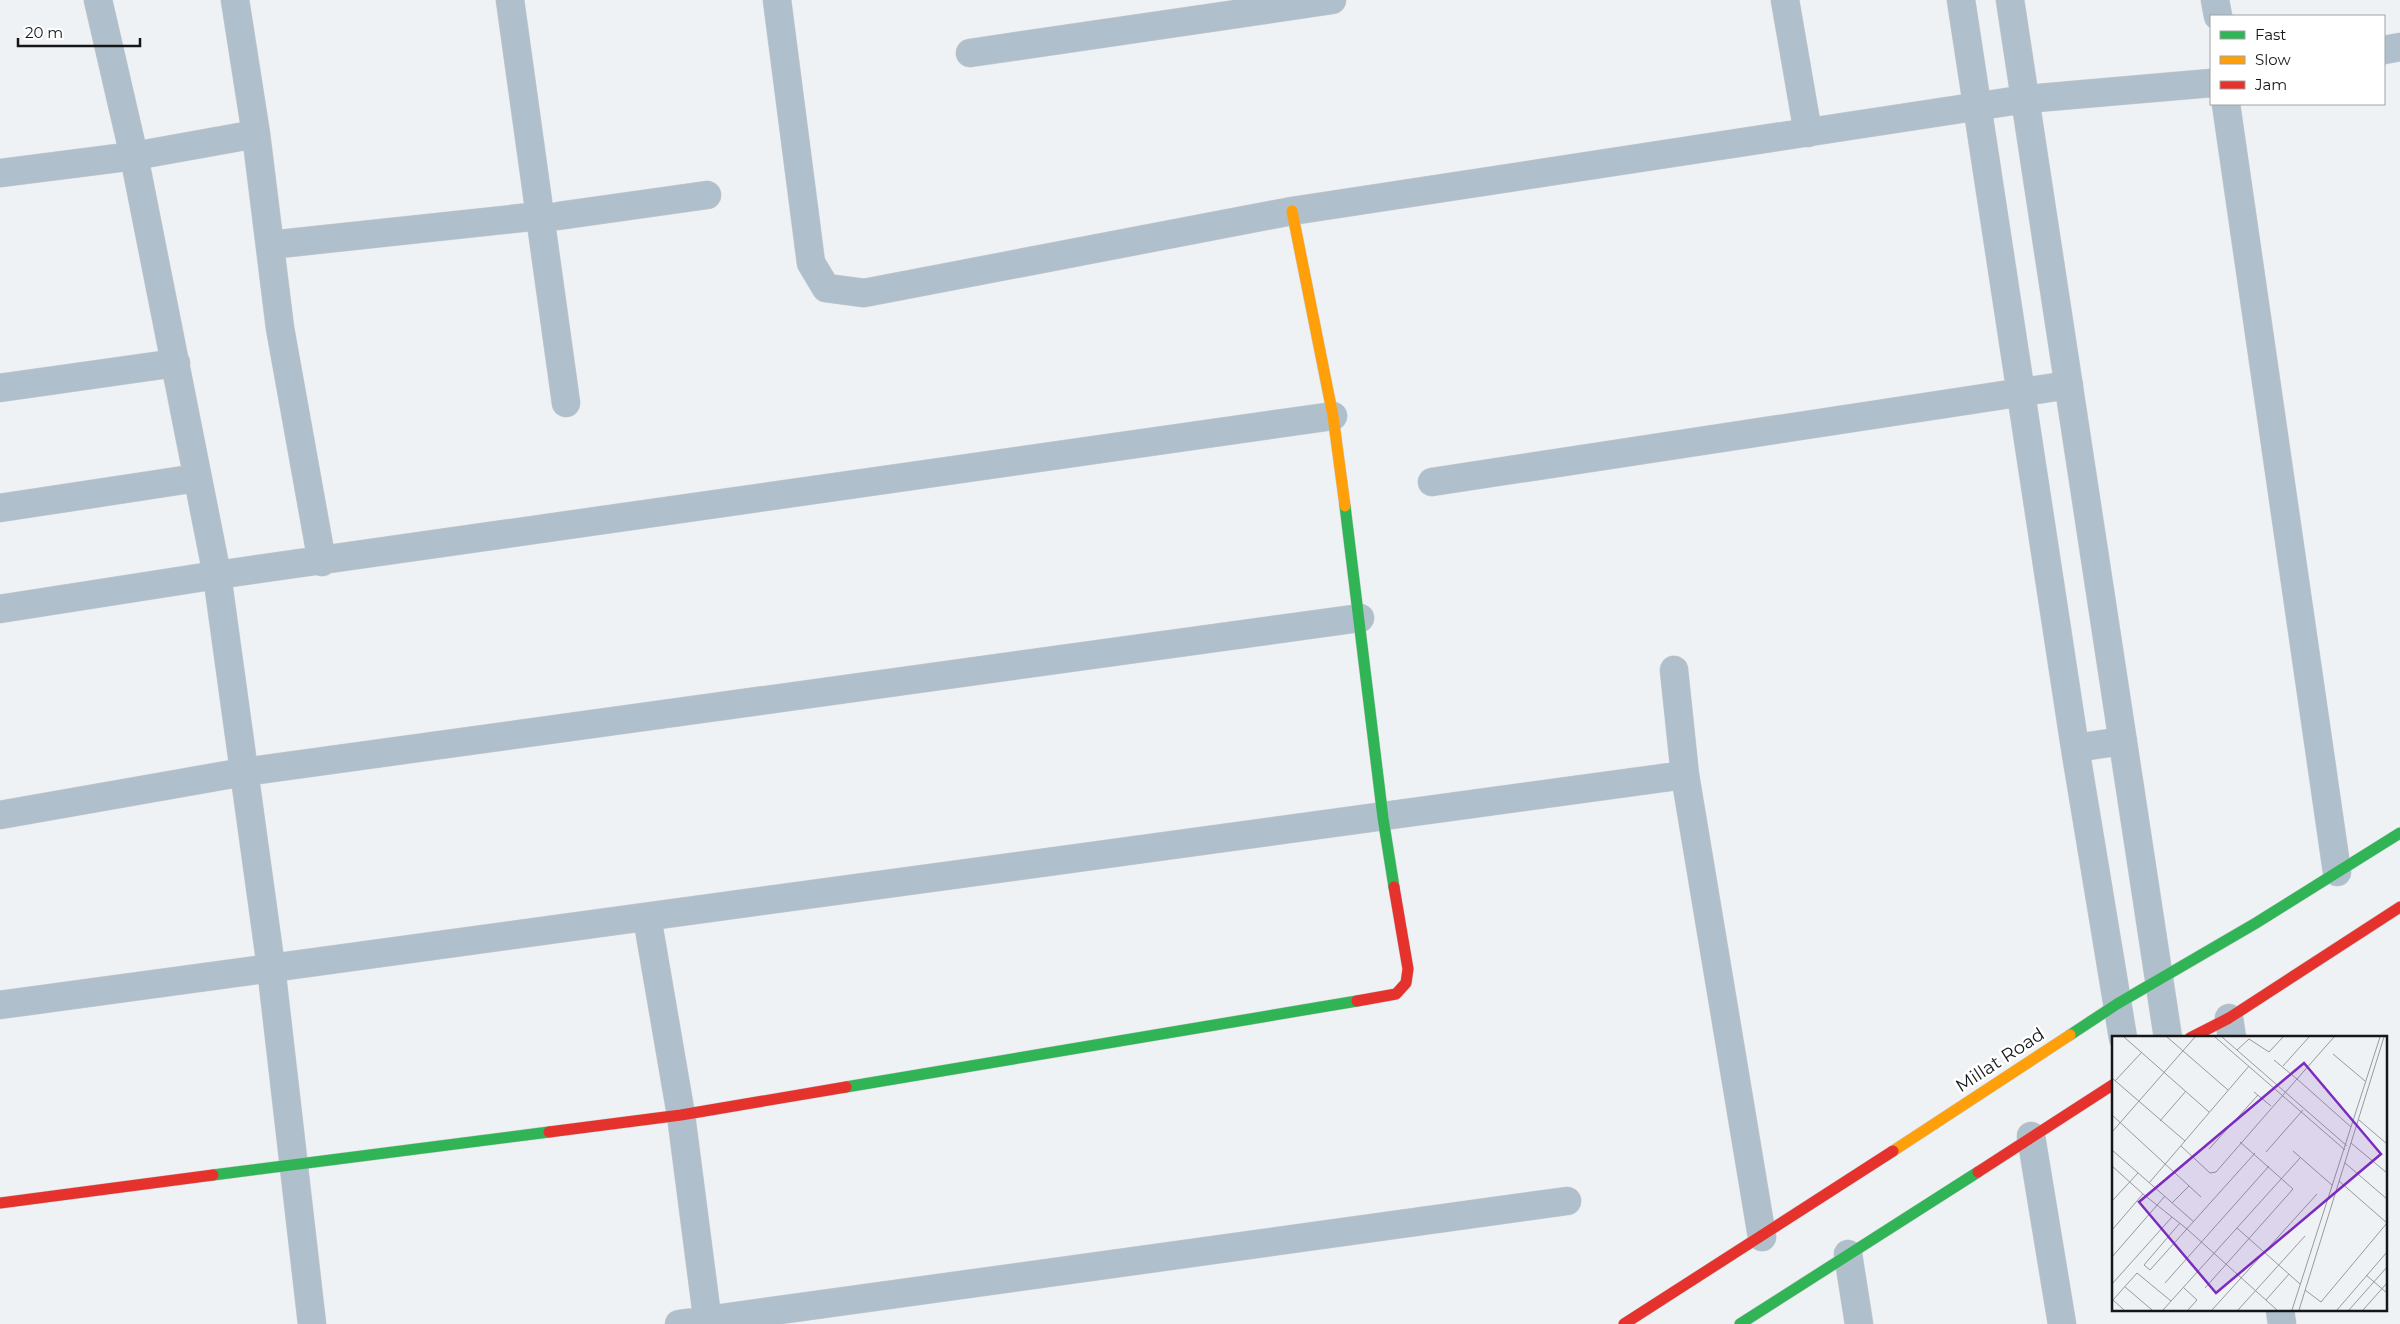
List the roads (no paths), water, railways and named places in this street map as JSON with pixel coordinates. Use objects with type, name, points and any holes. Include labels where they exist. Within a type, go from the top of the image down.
[{"type":"street","points":[[98,0],[134,156],[217,576],[271,967],[312,1324]]},
{"type":"street","points":[[235,0],[256,134],[280,328],[322,562]]},
{"type":"street","points":[[510,0],[549,216],[566,403]]},
{"type":"street","points":[[777,0],[811,263],[826,288],[864,293],[1292,211],[2026,99],[2210,83]]},
{"type":"street","points":[[970,53],[1332,0]]},
{"type":"street","points":[[1784,0],[1808,133]]},
{"type":"street","points":[[1961,0],[2075,748],[2123,1036]]},
{"type":"street","points":[[2010,0],[2168,1036]]},
{"type":"street","points":[[2215,0],[2218,15]]},
{"type":"street","points":[[2385,50],[2400,47]]},
{"type":"street","points":[[2226,105],[2337,872]]},
{"type":"street","points":[[0,173],[134,156],[256,134]]},
{"type":"street","points":[[270,245],[549,216],[707,195]]},
{"type":"street","points":[[0,1203],[681,1115],[1396,994],[1402,990],[1408,977],[1383,818],[1360,618],[1333,416],[1292,211]]},
{"type":"street","points":[[0,388],[176,362]]},
{"type":"street","points":[[1432,482],[2022,394],[2069,385]]},
{"type":"street","points":[[0,609],[217,576],[1333,416]]},
{"type":"street","points":[[0,508],[197,478]]},
{"type":"street","points":[[0,815],[244,772],[1360,618]]},
{"type":"street","points":[[1674,670],[1685,775],[1762,1237]]},
{"type":"street","points":[[2075,748],[2123,740]]},
{"type":"street","points":[[0,1005],[1383,818],[1685,775]]},
{"type":"street","name":"Millat Road","points":[[1624,1324],[1762,1237],[2117,1004],[2256,923],[2400,833]]},
{"type":"street","points":[[2198,1036],[2230,1028],[2400,907]]},
{"type":"street","points":[[647,917],[681,1115],[707,1322]]},
{"type":"street","points":[[1740,1324],[2112,1085]]},
{"type":"street","points":[[2031,1136],[2062,1324]]},
{"type":"street","points":[[679,1324],[707,1322],[1567,1201]]},
{"type":"street","points":[[1848,1254],[1859,1324]]}]
